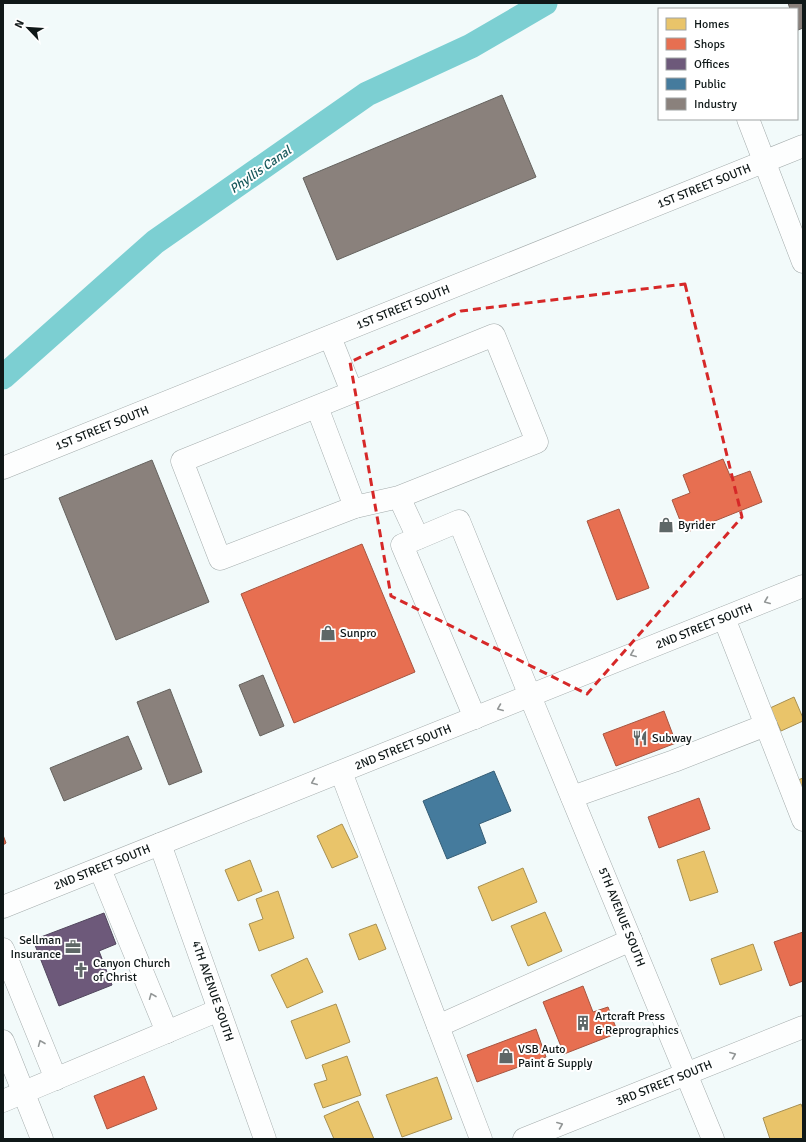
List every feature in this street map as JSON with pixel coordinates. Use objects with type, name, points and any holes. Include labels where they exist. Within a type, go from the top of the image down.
[{"type":"street","points":[[748,120],[803,262]]},
{"type":"street","name":"1ST STREET SOUTH","points":[[5,462],[330,337],[803,146]]},
{"type":"street","points":[[494,335],[537,442],[400,497],[355,507],[220,559],[182,461],[316,407],[494,335]]},
{"type":"street","points":[[330,337],[352,392]]},
{"type":"street","points":[[316,407],[355,507]]},
{"type":"street","points":[[400,497],[418,538],[402,545],[475,718]]},
{"type":"street","name":"5TH AVENUE SOUTH","points":[[418,538],[459,521],[713,1139]]},
{"type":"street","name":"2ND STREET SOUTH","points":[[3,907],[803,586]]},
{"type":"street","points":[[724,618],[803,820]]},
{"type":"street","points":[[572,797],[674,762],[766,725]]},
{"type":"street","points":[[341,772],[481,1139]]},
{"type":"street","name":"4TH AVENUE SOUTH","points":[[160,844],[265,1139]]},
{"type":"street","points":[[100,868],[167,1032]]},
{"type":"street","points":[[438,1026],[631,940]]},
{"type":"street","points":[[3,949],[56,1079]]},
{"type":"street","points":[[3,1101],[219,1010]]},
{"type":"street","name":"3RD STREET SOUTH","points":[[524,1139],[803,1027]]},
{"type":"street","points":[[3,1041],[42,1139]]},
{"type":"highlighted area","points":[[685,284],[742,517],[587,694],[391,596],[350,362],[461,311]]},
{"type":"building: Homes","points":[[794,697],[803,721],[781,731],[770,708]]},
{"type":"building: Homes","points":[[803,778],[803,795],[798,780]]},
{"type":"building: Homes","points":[[342,824],[358,857],[332,868],[317,836]]},
{"type":"building: Homes","points":[[704,851],[718,892],[690,901],[677,860]]},
{"type":"building: Homes","points":[[250,860],[262,891],[238,901],[225,870]]},
{"type":"building: Homes","points":[[523,868],[537,902],[492,921],[478,887]]},
{"type":"building: Homes","points":[[278,891],[294,938],[259,951],[249,924],[263,919],[256,899]]},
{"type":"building: Homes","points":[[545,912],[562,951],[528,966],[511,926]]},
{"type":"building: Homes","points":[[376,924],[386,949],[359,960],[349,934]]},
{"type":"building: Homes","points":[[753,944],[762,970],[720,985],[711,959]]},
{"type":"building: Homes","points":[[307,958],[323,992],[287,1008],[271,975]]},
{"type":"building: Homes","points":[[336,1004],[350,1042],[306,1059],[291,1021]]},
{"type":"building: Homes","points":[[347,1056],[361,1095],[323,1108],[314,1084],[327,1080],[322,1065]]},
{"type":"building: Homes","points":[[437,1077],[452,1119],[402,1137],[386,1095]]},
{"type":"building: Homes","points":[[358,1101],[374,1139],[334,1139],[324,1116]]},
{"type":"building: Homes","points":[[801,1104],[803,1109],[803,1139],[770,1139],[763,1118]]},
{"type":"building: Shops","points":[[723,459],[731,478],[750,471],[762,502],[685,533],[672,500],[690,493],[683,475]]},
{"type":"building: Shops","points":[[619,509],[649,588],[617,600],[587,521]]},
{"type":"building: Shops","name":"Sunpro","points":[[362,544],[415,672],[294,723],[241,594]]},
{"type":"building: Shops","name":"Subway","points":[[664,711],[676,743],[616,766],[603,734]]},
{"type":"building: Shops","points":[[699,798],[710,829],[659,848],[648,817]]},
{"type":"building: Shops","points":[[3,835],[6,843],[3,845]]},
{"type":"building: Shops","points":[[803,932],[803,981],[790,986],[774,942]]},
{"type":"building: Shops","name":"Artcraft Press & Reprographics","points":[[583,986],[593,1012],[608,1007],[618,1033],[564,1054],[543,1002]]},
{"type":"building: Shops","name":"VSB Auto Paint & Supply","points":[[536,1029],[546,1057],[477,1082],[467,1055]]},
{"type":"building: Shops","points":[[144,1076],[157,1109],[107,1129],[94,1096]]},
{"type":"building: Offices","points":[[104,913],[116,944],[99,951],[112,985],[59,1006],[33,940]]},
{"type":"building: Public","points":[[494,771],[511,811],[479,824],[486,843],[447,859],[423,801]]},
{"type":"building: Industry","points":[[788,3],[803,3],[803,28],[798,30],[798,8],[790,8]]},
{"type":"building: Industry","points":[[502,95],[536,177],[337,260],[303,178]]},
{"type":"building: Industry","points":[[152,460],[209,602],[116,640],[59,498]]},
{"type":"building: Industry","points":[[263,675],[284,726],[260,736],[239,685]]},
{"type":"building: Industry","points":[[170,689],[202,772],[169,785],[137,702]]},
{"type":"building: Industry","points":[[128,736],[142,769],[64,801],[50,768]]},
{"type":"waterway","name":"Phyllis Canal","points":[[3,377],[155,242],[367,94],[471,46],[545,3]]},
{"type":"place","name":"Byrider","points":[[666,525]]},
{"type":"place","name":"Sunpro","points":[[328,633]]},
{"type":"place","name":"Subway","points":[[640,738]]},
{"type":"place","name":"Sellman Insurance","points":[[73,947]]},
{"type":"place","name":"Canyon Church of Christ","points":[[81,970]]},
{"type":"place","name":"Artcraft Press & Reprographics","points":[[583,1023]]},
{"type":"place","name":"VSB Auto Paint & Supply","points":[[506,1056]]}]
